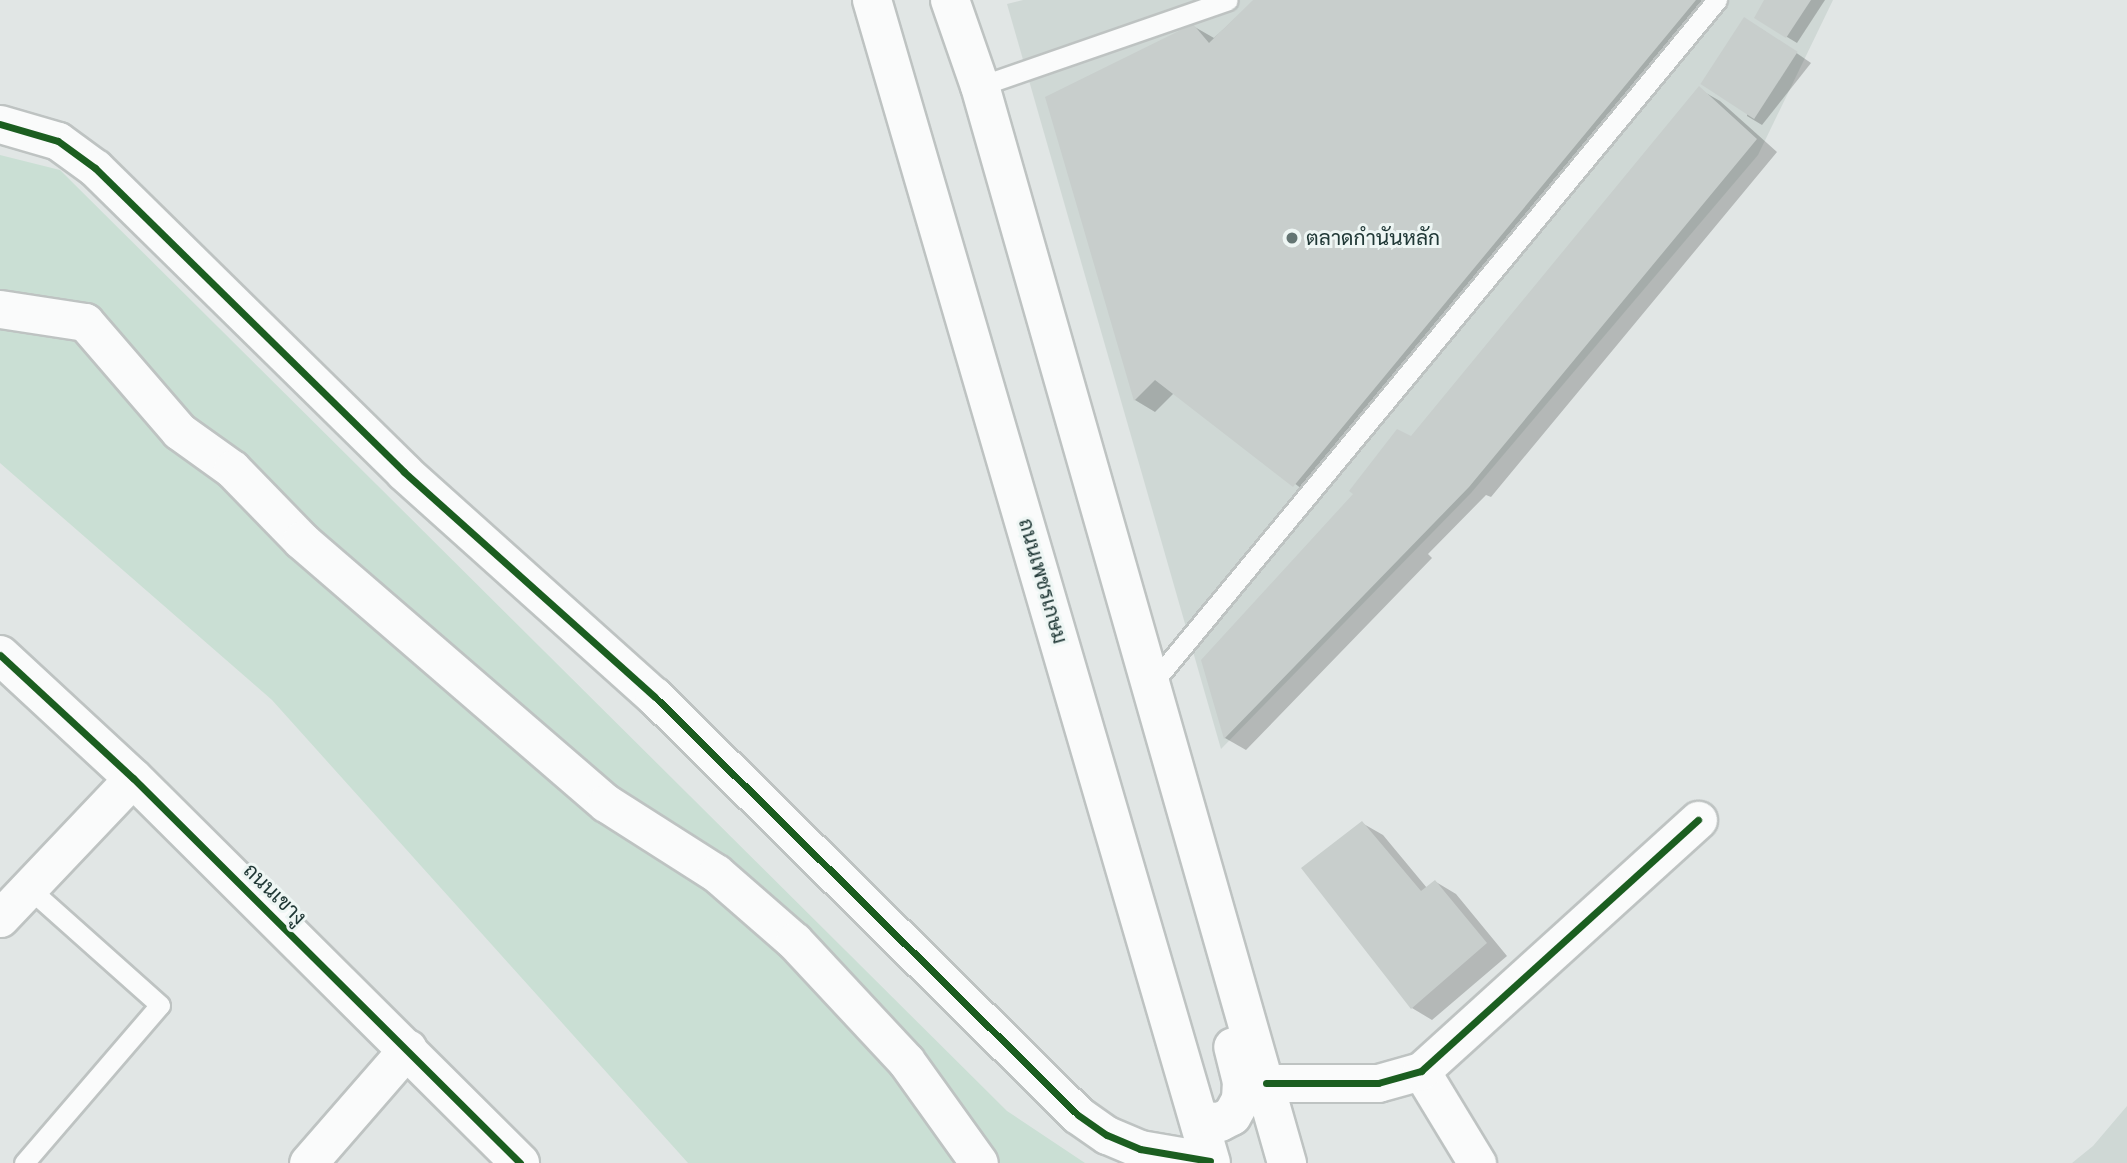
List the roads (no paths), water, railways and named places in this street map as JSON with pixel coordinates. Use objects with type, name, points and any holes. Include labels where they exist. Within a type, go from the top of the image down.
[{"type":"main road","name":"ถนนเพชรเกษม","points":[[872,0],[1201,1121],[1210,1162]]},
{"type":"main road","points":[[889,58],[890,0]]},
{"type":"main road","points":[[950,0],[980,86],[1149,687],[1266,1083],[1287,1163]]},
{"type":"main road","name":"ถนนเขางู","points":[[0,655],[132,778],[408,1048],[520,1163]]},
{"type":"main road","points":[[1201,1121],[1220,1122],[1232,1116],[1241,1100],[1242,1082],[1227,1024],[1230,968]]},
{"type":"street","points":[[0,124],[58,141],[95,169],[404,472],[654,696],[1078,1115],[1140,1149],[1210,1162]]},
{"type":"street","points":[[0,309],[85,322],[179,431],[232,468],[300,540],[606,803],[716,873],[794,940],[906,1061],[979,1163]]},
{"type":"street","points":[[0,918],[31,890],[132,778]]},
{"type":"street","points":[[1266,1083],[1378,1083],[1421,1072],[1698,820]]},
{"type":"street","points":[[308,1163],[408,1048]]},
{"type":"street","points":[[1421,1072],[1477,1163]]},
{"type":"lane","points":[[980,86],[1228,0]]},
{"type":"lane","points":[[1149,687],[1717,0]]},
{"type":"lane","points":[[24,1163],[160,1005],[31,890]]},
{"type":"place","name":"ตลาดกำนันหลัก","points":[[1292,238]]}]
